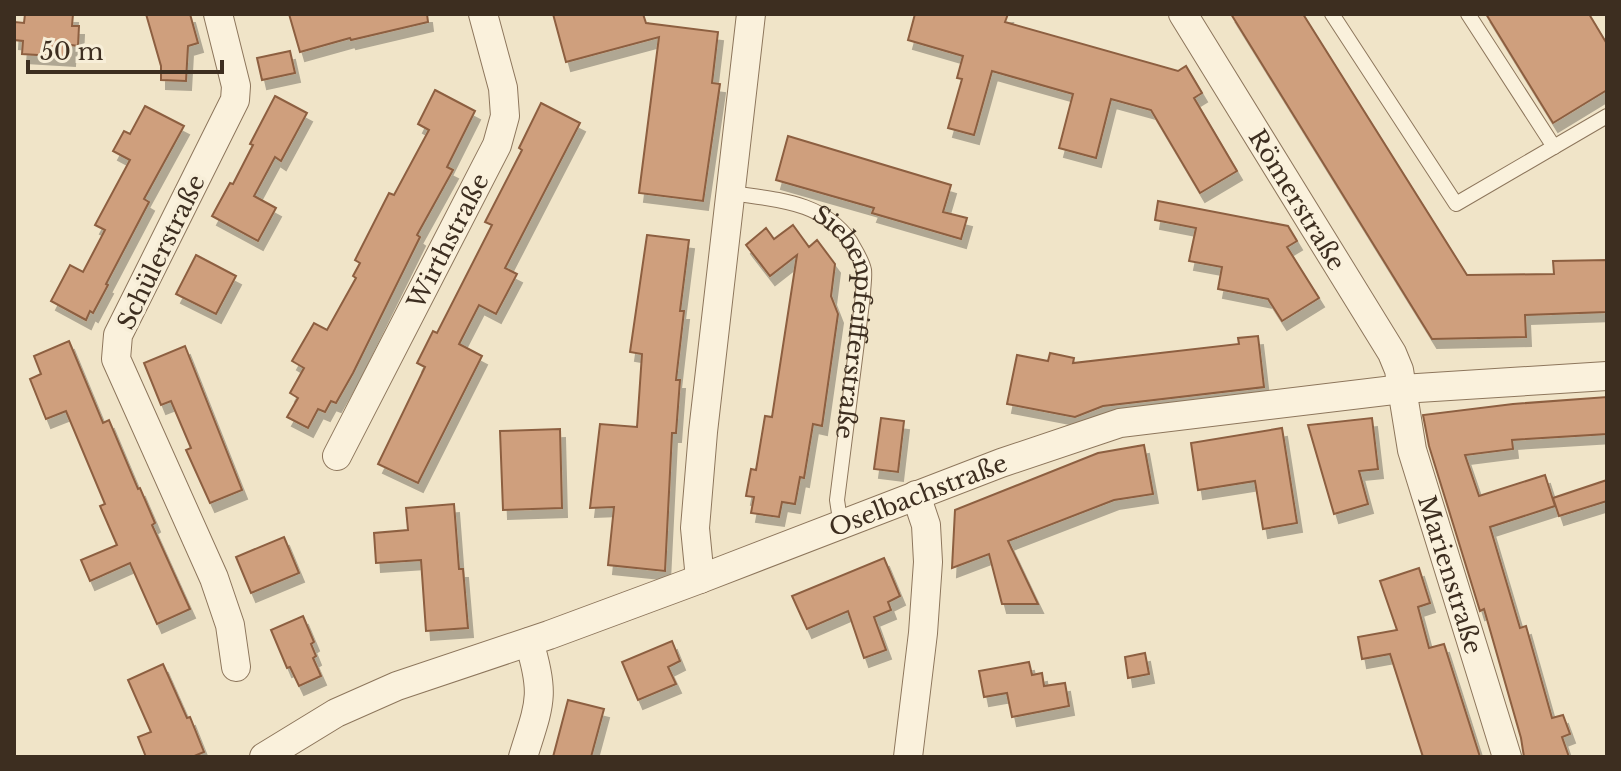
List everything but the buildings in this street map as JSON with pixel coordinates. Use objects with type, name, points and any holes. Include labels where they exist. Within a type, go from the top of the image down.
[{"type":"street","name":"Schülerstraße","points":[[218,14],[236,86],[235,100],[118,335],[115,348],[116,359],[214,578],[230,625],[236,667]]},
{"type":"street","name":"Wirthstraße","points":[[337,456],[497,145],[505,116],[503,88],[483,14]]},
{"type":"street","points":[[700,579],[695,528],[703,432],[751,14]]},
{"type":"street","name":"Römerstraße","points":[[1183,14],[1385,341],[1399,370],[1402,389]]},
{"type":"street","name":"Oselbachstraße","points":[[264,757],[336,713],[373,697],[700,579],[1077,435],[1120,423],[1402,389],[1607,376]]},
{"type":"street","name":"Marienstraße","points":[[1402,389],[1412,450],[1507,757]]},
{"type":"street","points":[[908,757],[928,562],[926,525],[916,495]]},
{"type":"street","points":[[523,757],[540,704],[541,686],[529,642]]},
{"type":"lane","points":[[1332,14],[1456,204],[1607,116]]},
{"type":"lane","points":[[1468,14],[1554,147]]},
{"type":"lane","name":"Siebenpfeifferstraße","points":[[732,193],[788,201],[809,206],[825,215],[845,233],[864,269],[837,500],[841,526]]}]
